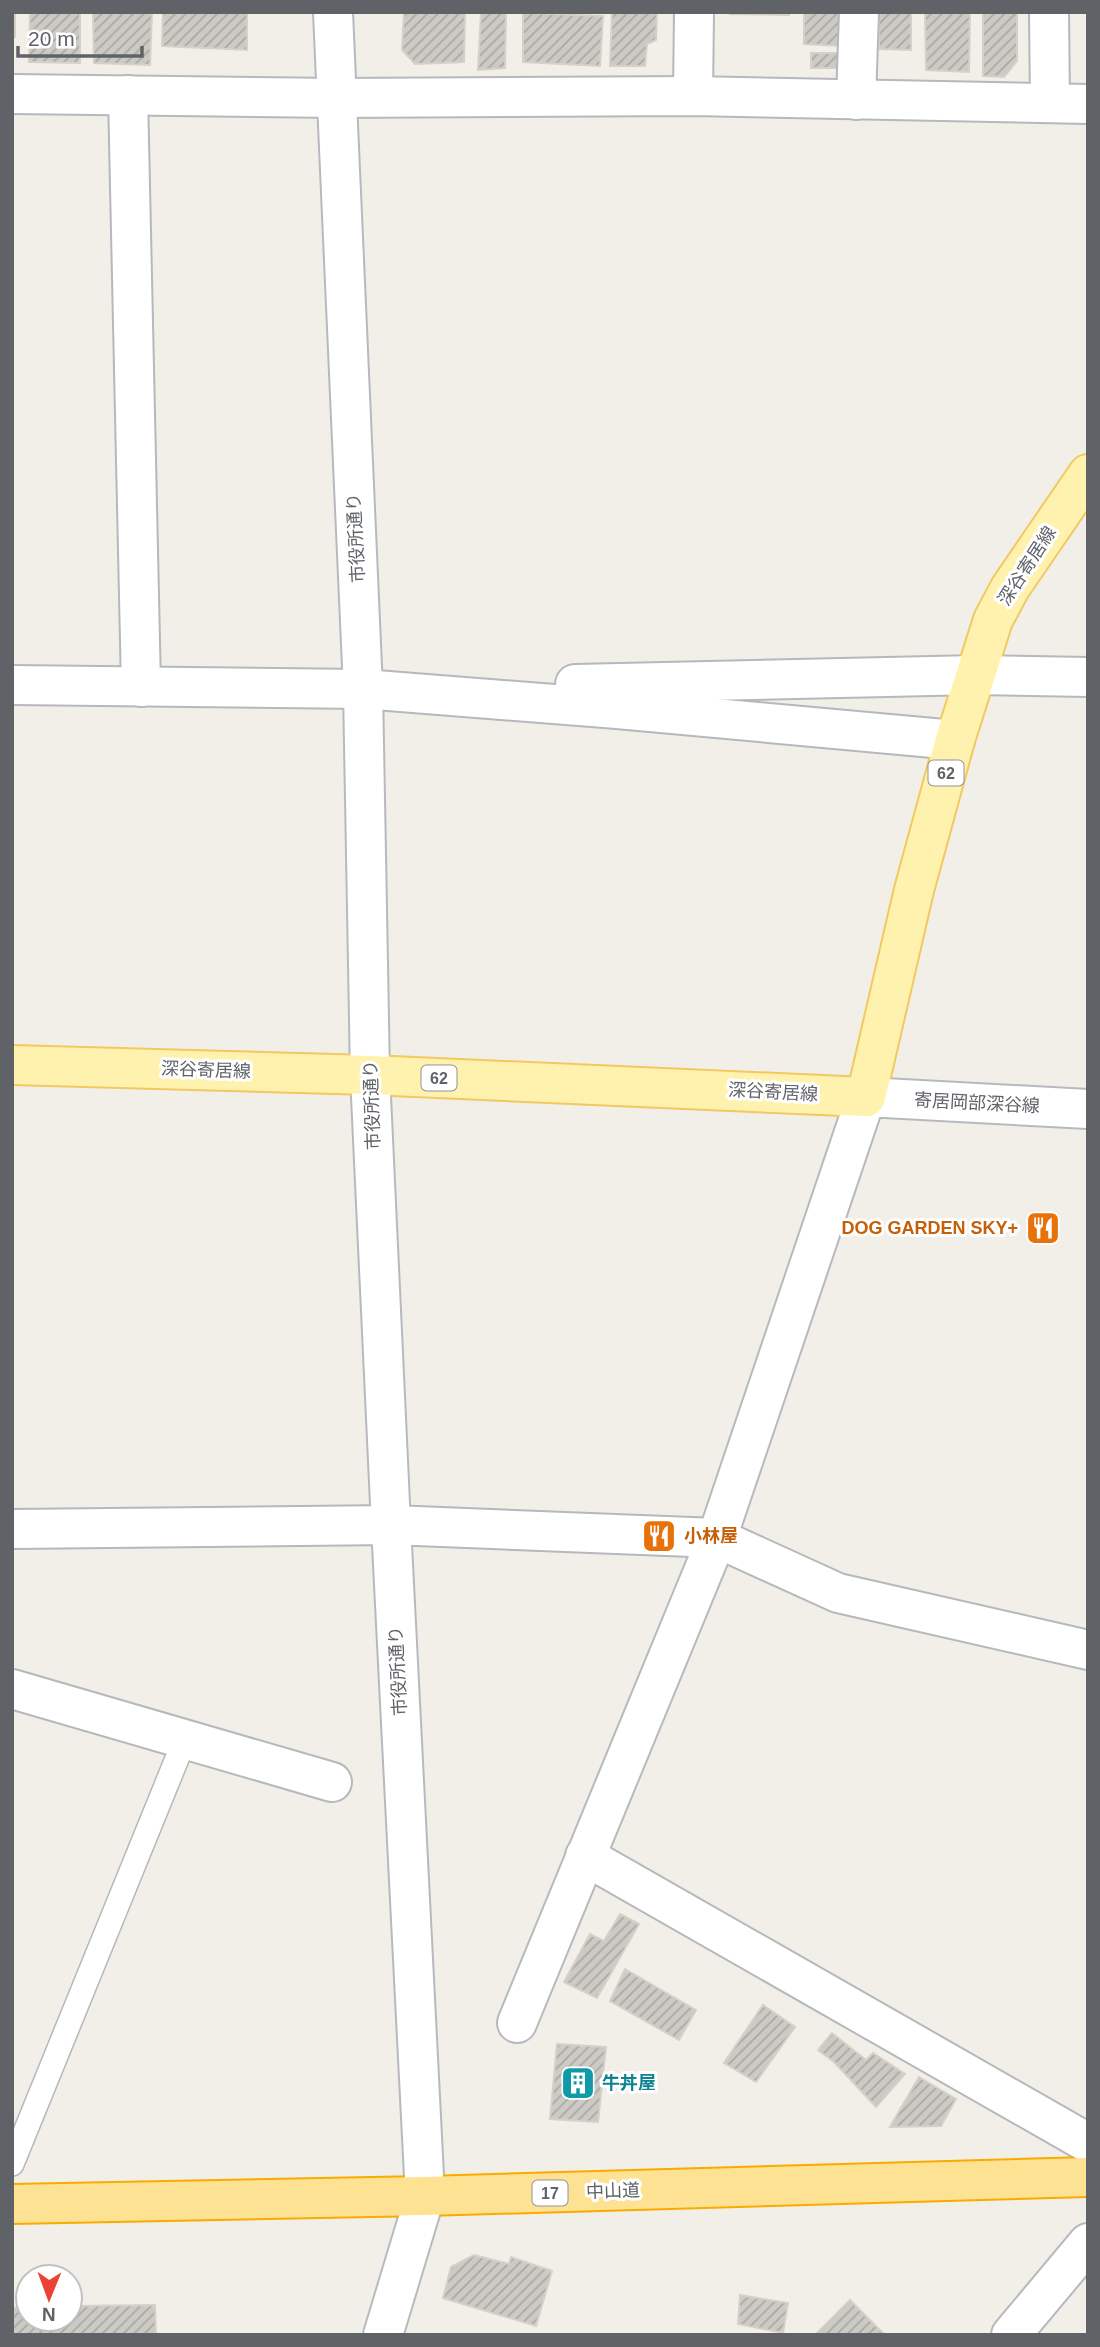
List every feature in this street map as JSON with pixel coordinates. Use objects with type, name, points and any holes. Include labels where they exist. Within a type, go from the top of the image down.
[{"type":"highway","name":"中山道","points":[[12,2204],[425,2196],[1088,2177]]},
{"type":"main road","name":"深谷寄居線","points":[[12,1065],[370,1075],[866,1097],[914,890],[955,740],[993,620],[1010,588],[1088,474]]},
{"type":"street","name":"市役所通り","points":[[333,12],[363,689],[370,1075],[425,2196],[383,2335]]},
{"type":"street","points":[[693,96],[694,12]]},
{"type":"street","points":[[856,100],[859,12]]},
{"type":"street","points":[[1049,12],[1050,103]]},
{"type":"street","points":[[12,94],[693,96],[1088,104]]},
{"type":"street","points":[[128,95],[141,687]]},
{"type":"street","points":[[12,685],[363,689],[977,674],[1088,677]]},
{"type":"street","points":[[363,689],[955,740]]},
{"type":"street","points":[[517,2023],[717,1538],[866,1097]]},
{"type":"street","name":"寄居岡部深谷線","points":[[866,1097],[1088,1109]]},
{"type":"street","points":[[12,1529],[390,1525],[717,1538],[838,1593],[1088,1650]]},
{"type":"street","points":[[12,1689],[332,1782]]},
{"type":"street","points":[[585,1856],[1088,2143]]},
{"type":"street","points":[[1025,2330],[1088,2243]]},
{"type":"lane","points":[[12,2164],[185,1739]]},
{"type":"building","points":[[12,12],[15,12],[15,37],[12,37]]},
{"type":"building","points":[[30,12],[80,12],[80,63],[29,62]]},
{"type":"building","points":[[93,12],[152,12],[150,65],[94,63]]},
{"type":"building","points":[[163,12],[247,12],[247,50],[162,46]]},
{"type":"building","points":[[404,12],[465,12],[464,62],[415,64],[402,50]]},
{"type":"building","points":[[481,12],[506,12],[505,68],[478,70]]},
{"type":"building","points":[[612,12],[657,12],[656,40],[647,44],[645,66],[610,66]]},
{"type":"building","points":[[789,12],[789,15],[730,14]]},
{"type":"building","points":[[804,12],[841,12],[843,46],[804,44]]},
{"type":"building","points":[[879,12],[911,12],[911,50],[879,49]]},
{"type":"building","points":[[925,12],[970,12],[969,72],[926,70]]},
{"type":"building","points":[[983,12],[1017,12],[1017,61],[1004,77],[983,76]]},
{"type":"building","points":[[523,13],[603,16],[600,66],[523,62]]},
{"type":"building","points":[[811,53],[841,53],[840,68],[811,68]]},
{"type":"building","points":[[620,1914],[639,1924],[597,1998],[564,1982],[590,1934],[604,1941]]},
{"type":"building","points":[[625,1969],[696,2010],[679,2040],[610,2001]]},
{"type":"building","points":[[763,2005],[795,2027],[756,2082],[724,2063]]},
{"type":"building","points":[[832,2033],[866,2060],[873,2053],[905,2074],[876,2107],[834,2062],[818,2050]]},
{"type":"building","name":"牛丼屋","points":[[557,2044],[606,2047],[598,2122],[550,2119]]},
{"type":"building","points":[[919,2077],[956,2099],[941,2126],[890,2127]]},
{"type":"building","points":[[474,2255],[509,2264],[511,2257],[552,2271],[536,2326],[443,2298],[451,2267]]},
{"type":"building","points":[[740,2295],[788,2303],[783,2333],[738,2324]]},
{"type":"building","points":[[850,2300],[885,2335],[815,2335]]},
{"type":"building","points":[[155,2305],[156,2335],[12,2335],[14,2308],[14,2333],[84,2333],[84,2306]]},
{"type":"place","name":"DOG GARDEN SKY+","points":[[1043,1228]]},
{"type":"place","name":"小林屋","points":[[659,1536]]},
{"type":"place","name":"牛丼屋","points":[[578,2083]]}]
